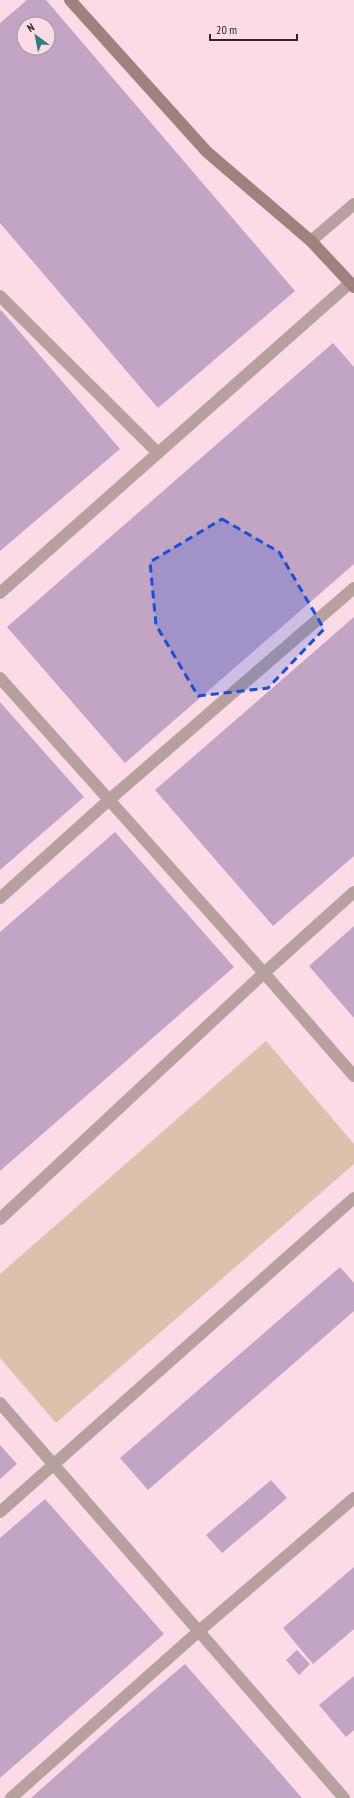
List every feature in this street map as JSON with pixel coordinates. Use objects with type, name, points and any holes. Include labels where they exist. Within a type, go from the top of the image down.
[{"type":"street","points":[[0,593],[158,453],[352,285],[311,241],[207,152],[70,0]]},
{"type":"street","points":[[311,241],[354,204]]},
{"type":"street","points":[[0,296],[158,453]]},
{"type":"street","points":[[0,898],[109,800],[354,588]]},
{"type":"street","points":[[0,678],[264,972],[354,1076]]},
{"type":"street","points":[[0,1219],[264,972],[354,892]]},
{"type":"street","points":[[0,1512],[55,1465],[354,1198]]},
{"type":"street","points":[[0,1403],[344,1798]]},
{"type":"street","points":[[11,1798],[199,1631],[354,1498]]},
{"type":"highlighted area","points":[[222,519],[279,552],[324,629],[268,688],[198,696],[156,625],[150,562]]},
{"type":"shaded area","points":[[266,1041],[354,1144],[354,1164],[56,1423],[0,1358],[0,1274]]},
{"type":"building","points":[[27,0],[46,0],[295,291],[158,408],[0,223],[0,23]]},
{"type":"building","points":[[1,310],[120,449],[0,551],[0,311]]},
{"type":"building","points":[[333,343],[354,367],[354,564],[125,763],[7,627]]},
{"type":"building","points":[[354,617],[354,856],[273,926],[155,790]]},
{"type":"building","points":[[0,702],[84,797],[0,870]]},
{"type":"building","points":[[115,832],[234,967],[0,1171],[0,932]]},
{"type":"building","points":[[354,926],[354,1018],[309,966]]},
{"type":"building","points":[[340,1267],[354,1283],[354,1311],[148,1490],[120,1458]]},
{"type":"building","points":[[0,1445],[17,1464],[0,1479]]},
{"type":"building","points":[[271,1480],[287,1498],[222,1553],[206,1535]]},
{"type":"building","points":[[45,1499],[164,1634],[0,1778],[0,1538]]},
{"type":"building","points":[[354,1567],[354,1629],[313,1664],[283,1628]]},
{"type":"building","points":[[297,1650],[310,1664],[299,1675],[286,1660]]},
{"type":"building","points":[[185,1664],[302,1798],[31,1798],[119,1720]]},
{"type":"building","points":[[354,1676],[354,1730],[346,1737],[319,1705]]}]
